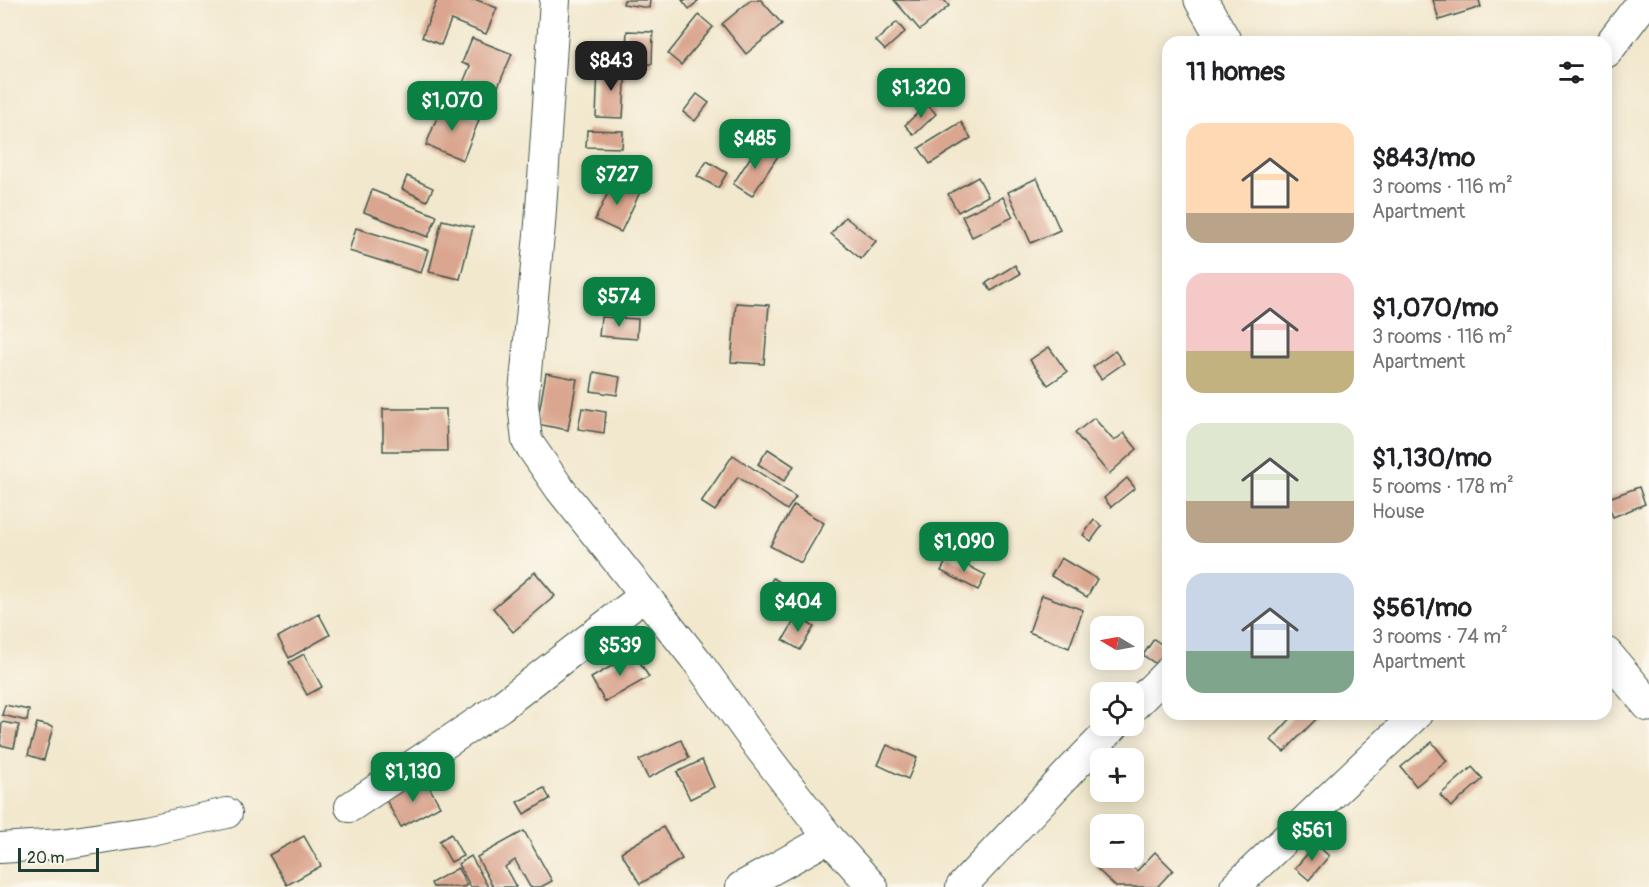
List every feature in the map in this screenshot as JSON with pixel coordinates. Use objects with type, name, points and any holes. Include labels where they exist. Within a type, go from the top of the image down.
[{"type":"main road","points":[[1201,0],[1222,36]]},
{"type":"main road","points":[[1612,43],[1645,0]]},
{"type":"main road","points":[[1612,661],[1649,705]]},
{"type":"street","points":[[555,0],[540,224],[523,403],[527,441],[560,489],[697,661],[758,746],[829,838],[873,887]]},
{"type":"street","points":[[350,807],[500,707],[645,595]]},
{"type":"street","points":[[1144,696],[1162,678]]},
{"type":"street","points":[[1235,887],[1412,720]]},
{"type":"street","points":[[961,887],[1104,736]]},
{"type":"street","points":[[0,848],[62,844],[146,831],[227,813]]},
{"type":"street","points":[[741,887],[829,838]]},
{"type":"building","points":[[437,0],[477,0],[497,8],[486,34],[451,20],[441,45],[422,37]]},
{"type":"building","points":[[624,0],[650,0],[649,8],[623,4]]},
{"type":"building","points":[[682,0],[699,0],[689,9]]},
{"type":"building","points":[[751,0],[761,0],[782,24],[746,54],[722,24]]},
{"type":"building","points":[[894,0],[944,0],[949,6],[920,30]]},
{"type":"building","points":[[1433,0],[1479,0],[1481,7],[1439,20]]},
{"type":"building","points":[[699,15],[713,27],[681,65],[668,54]]},
{"type":"building","points":[[897,22],[905,32],[885,50],[876,41]]},
{"type":"building","points":[[627,31],[653,32],[652,64],[625,64]]},
{"type":"building","points":[[472,38],[512,54],[491,103],[460,90],[470,66],[462,63]]},
{"type":"building","points":[[598,66],[626,68],[623,118],[596,117]]},
{"type":"building","points":[[697,94],[709,103],[695,121],[683,112]]},
{"type":"building","points":[[927,104],[936,114],[914,135],[905,125]]},
{"type":"building","points":[[442,105],[479,120],[463,160],[426,145]]},
{"type":"building","points":[[961,122],[971,138],[930,164],[919,148]]},
{"type":"building","points":[[587,130],[623,131],[622,148],[586,147]]},
{"type":"building","points":[[759,144],[778,156],[752,196],[733,184]]},
{"type":"building","points":[[707,161],[727,173],[718,188],[697,176]]},
{"type":"building","points":[[407,176],[433,188],[427,201],[402,189]]},
{"type":"building","points":[[978,177],[988,196],[958,212],[948,194]]},
{"type":"building","points":[[1037,178],[1060,230],[1031,243],[1008,192]]},
{"type":"building","points":[[614,180],[640,192],[621,232],[595,220]]},
{"type":"building","points":[[372,190],[437,216],[428,237],[364,212]]},
{"type":"building","points":[[1003,197],[1013,217],[972,237],[962,216]]},
{"type":"building","points":[[845,217],[876,241],[861,259],[831,234]]},
{"type":"building","points":[[442,220],[473,227],[460,279],[429,272]]},
{"type":"building","points":[[356,228],[428,250],[421,273],[349,251]]},
{"type":"building","points":[[1015,265],[1020,274],[991,291],[986,283]]},
{"type":"building","points":[[736,303],[769,305],[764,364],[731,362]]},
{"type":"building","points":[[601,317],[638,319],[637,339],[599,336]]},
{"type":"building","points":[[1049,347],[1067,372],[1048,385],[1030,360]]},
{"type":"building","points":[[1115,351],[1124,363],[1101,379],[1093,367]]},
{"type":"building","points":[[594,372],[620,377],[617,395],[591,391]]},
{"type":"building","points":[[546,373],[577,379],[568,430],[537,424]]},
{"type":"building","points":[[582,408],[606,412],[604,433],[578,429]]},
{"type":"building","points":[[383,409],[446,409],[447,451],[383,451]]},
{"type":"building","points":[[1094,418],[1114,441],[1124,433],[1137,449],[1109,474],[1075,433]]},
{"type":"building","points":[[768,449],[794,466],[784,481],[758,464]]},
{"type":"building","points":[[733,455],[796,497],[787,510],[738,477],[715,511],[701,502]]},
{"type":"building","points":[[1127,478],[1135,488],[1111,507],[1104,498]]},
{"type":"building","points":[[1639,487],[1645,504],[1613,517],[1612,497]]},
{"type":"building","points":[[794,505],[824,523],[801,563],[770,546]]},
{"type":"building","points":[[1094,520],[1102,526],[1091,541],[1083,535]]},
{"type":"building","points":[[949,556],[986,575],[978,590],[941,571]]},
{"type":"building","points":[[1061,558],[1097,579],[1087,597],[1051,576]]},
{"type":"building","points":[[535,572],[555,596],[513,632],[493,608]]},
{"type":"building","points":[[773,578],[785,585],[777,599],[765,592]]},
{"type":"building","points":[[1042,595],[1083,610],[1069,648],[1029,632]]},
{"type":"building","points":[[319,614],[330,635],[289,658],[278,637]]},
{"type":"building","points":[[797,616],[814,627],[800,650],[783,640]]},
{"type":"building","points":[[1154,639],[1162,645],[1162,656],[1156,664],[1144,656]]},
{"type":"building","points":[[634,653],[649,677],[605,702],[591,678]]},
{"type":"building","points":[[304,654],[322,687],[307,695],[289,662]]},
{"type":"building","points":[[5,705],[29,710],[27,721],[2,715]]},
{"type":"building","points":[[1289,720],[1315,720],[1284,752],[1271,740]]},
{"type":"building","points":[[2,722],[19,725],[14,748],[0,745]]},
{"type":"building","points":[[37,723],[53,727],[44,760],[28,755]]},
{"type":"building","points":[[681,740],[689,758],[648,778],[639,760]]},
{"type":"building","points":[[1432,742],[1447,761],[1416,786],[1401,767]]},
{"type":"building","points":[[887,745],[917,758],[908,779],[878,765]]},
{"type":"building","points":[[702,760],[714,787],[690,799],[677,772]]},
{"type":"building","points":[[1472,767],[1483,779],[1451,807],[1440,795]]},
{"type":"building","points":[[424,778],[440,806],[401,827],[386,800]]},
{"type":"building","points":[[544,788],[550,799],[524,814],[517,802]]},
{"type":"building","points":[[663,827],[682,859],[640,884],[621,852]]},
{"type":"building","points":[[524,831],[552,881],[541,887],[530,887],[515,860],[505,867],[516,887],[493,887],[477,857]]},
{"type":"building","points":[[451,834],[463,856],[451,862],[439,841]]},
{"type":"building","points":[[304,836],[321,866],[287,885],[269,855]]},
{"type":"building","points":[[1316,844],[1329,856],[1309,880],[1295,868]]},
{"type":"building","points":[[1155,852],[1173,870],[1157,887],[1116,887],[1096,868],[1134,868],[1137,871],[1144,868],[1144,864]]},
{"type":"building","points":[[471,856],[488,887],[471,887],[458,864]]},
{"type":"building","points":[[458,868],[467,885],[433,887],[431,883]]}]
